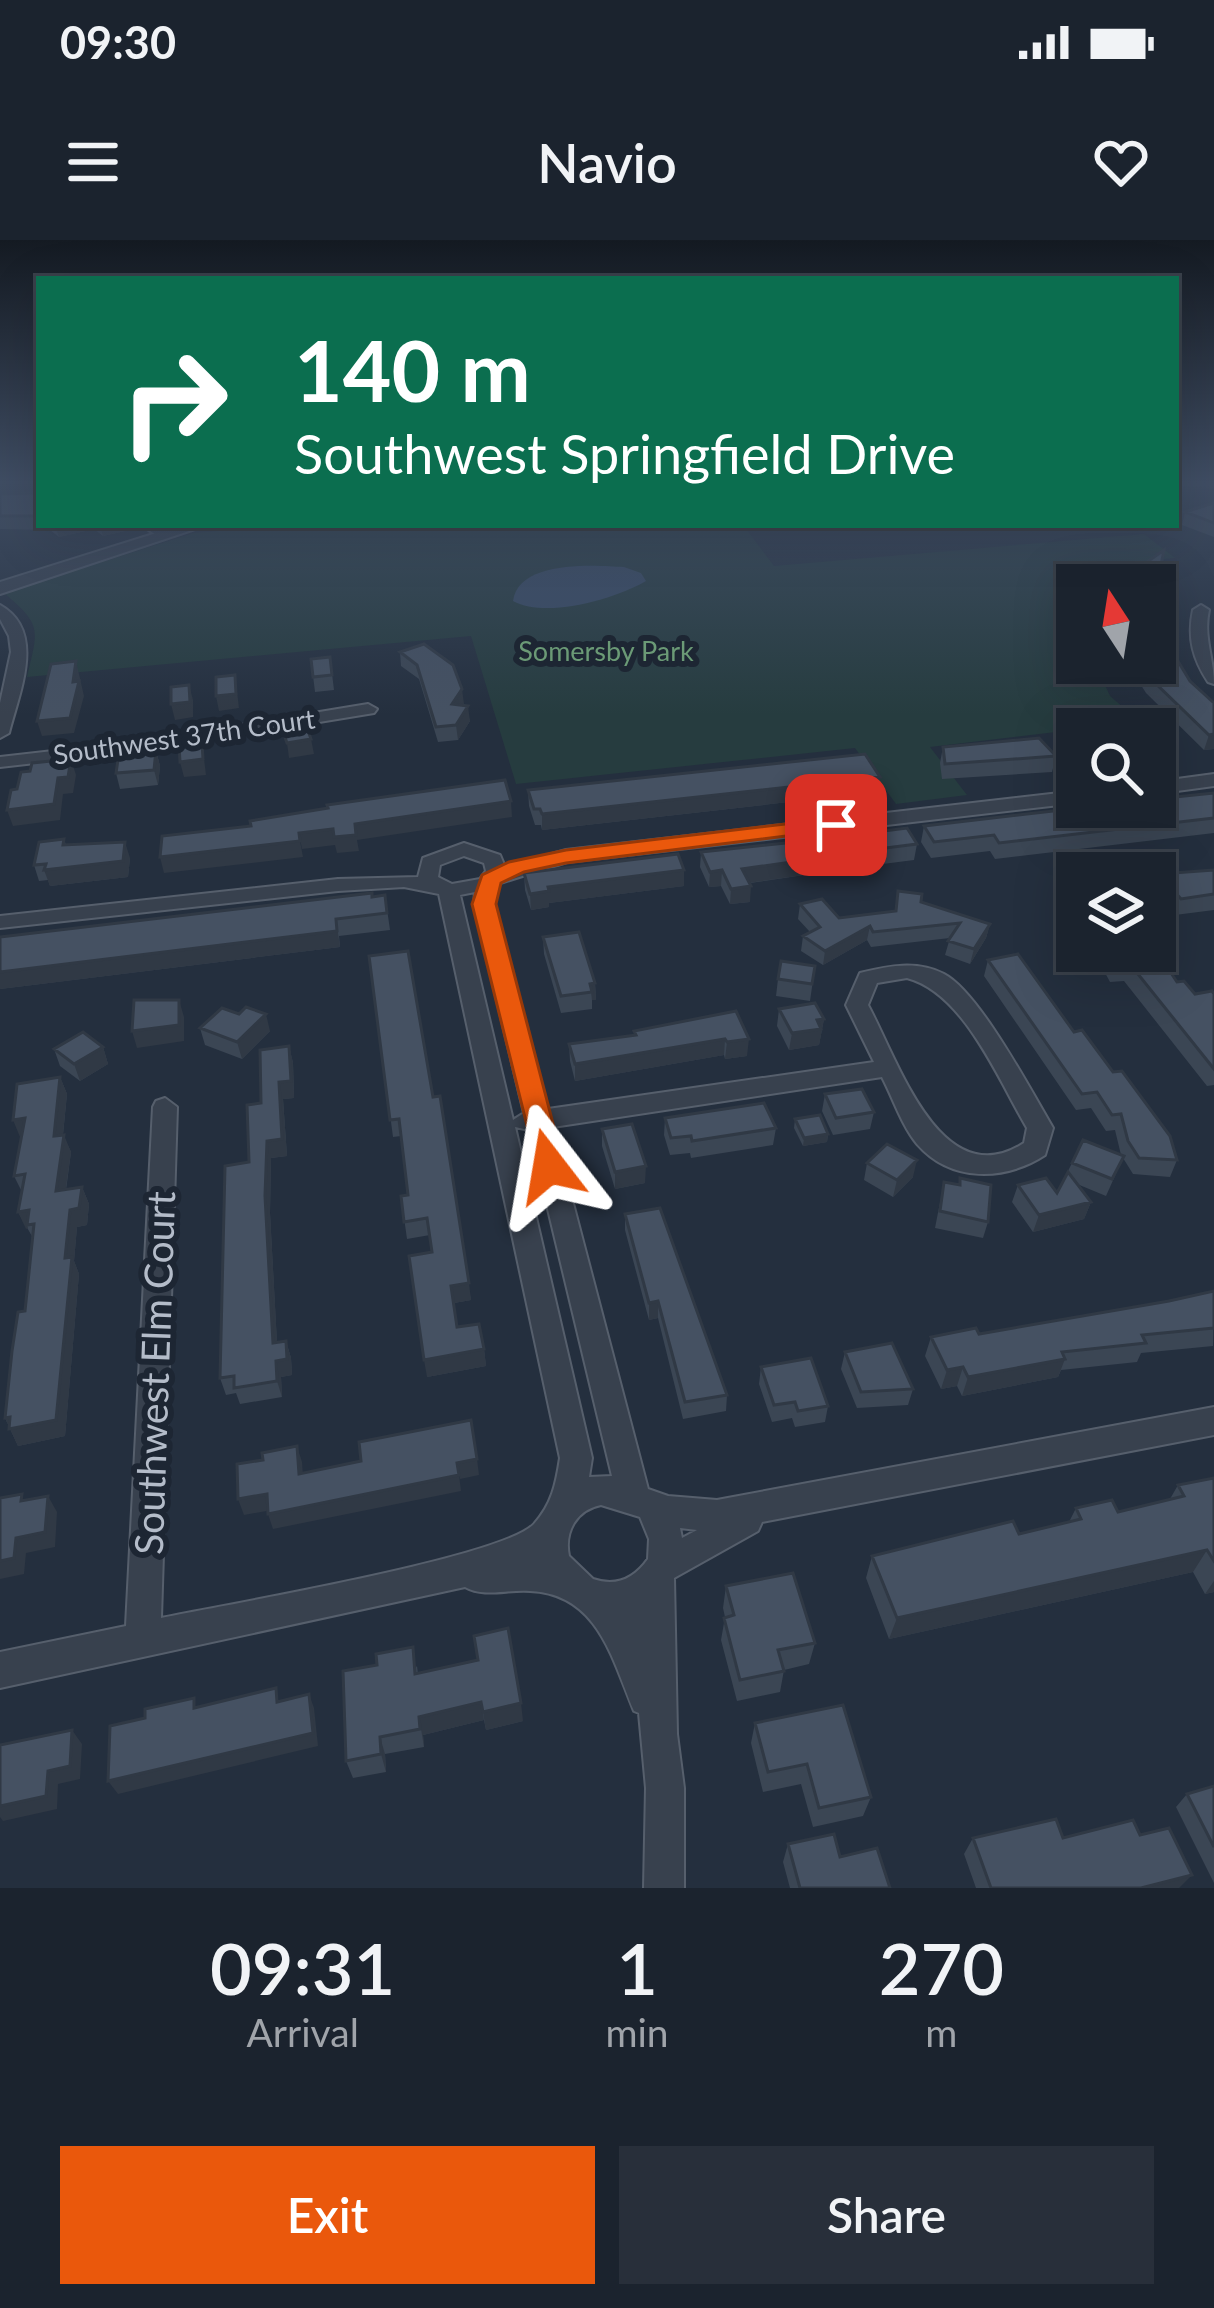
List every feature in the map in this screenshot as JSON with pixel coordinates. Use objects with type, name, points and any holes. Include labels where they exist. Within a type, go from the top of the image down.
[{"type":"street","points":[[0,588],[80,561]]},
{"type":"street","points":[[0,610],[14,621],[21,638],[0,733]]},
{"type":"street","points":[[1201,610],[1196,629],[1200,655],[1214,679]]},
{"type":"street","name":"Southwest 37th Court","points":[[0,761],[150,745],[368,709]]},
{"type":"street","points":[[1176,785],[1214,780]]},
{"type":"street","points":[[0,922],[338,885],[437,880],[566,856],[1056,799]]},
{"type":"street","points":[[490,872],[464,849],[440,855],[437,880],[504,1125],[576,1458],[549,1544],[563,1581]]},
{"type":"street","points":[[490,872],[484,904],[538,1120],[643,1501],[667,1534],[659,1573],[664,1888]]},
{"type":"street","points":[[907,971],[937,979],[966,1006],[1028,1104],[1040,1128],[1036,1148],[999,1167],[970,1165],[943,1153],[925,1136],[888,1068],[857,1005],[860,990],[868,978],[886,973],[907,971]]},
{"type":"street","points":[[504,1125],[888,1068]]},
{"type":"street","name":"Southwest Elm Court","points":[[143,1640],[166,1107]]},
{"type":"street","points":[[0,1670],[416,1582],[508,1557],[543,1539],[561,1514],[600,1490],[717,1515],[800,1503],[1214,1421]]},
{"type":"street","points":[[598,1600],[638,1594],[659,1573],[727,1526],[800,1503]]},
{"type":"street","points":[[416,1582],[532,1574],[563,1581],[598,1600],[635,1658],[658,1734]]},
{"type":"green space","name":"Somersby Park","points":[[106,561],[770,561],[774,566],[833,561],[1145,561],[1056,564],[1056,684],[1105,684],[1124,708],[1056,708],[1056,732],[930,747],[967,795],[896,804],[855,748],[516,784],[471,636],[27,677],[35,638],[26,613],[4,593]]},
{"type":"water","points":[[577,566],[624,567],[641,573],[646,581],[580,605],[543,608],[513,601],[528,578],[542,572]]},
{"type":"building","points":[[424,644],[453,665],[462,689],[452,704],[468,706],[456,725],[436,727],[417,665],[400,652]]},
{"type":"building","points":[[330,657],[332,675],[313,677],[311,659]]},
{"type":"building","points":[[1176,658],[1190,681],[1214,703],[1214,734],[1209,735],[1156,684],[1176,684]]},
{"type":"building","points":[[76,661],[73,682],[79,681],[70,718],[37,721],[51,664]]},
{"type":"building","points":[[235,675],[236,694],[216,696],[216,677]]},
{"type":"building","points":[[189,685],[190,702],[171,704],[171,687]]},
{"type":"building","points":[[305,722],[311,739],[287,743],[281,726]]},
{"type":"building","points":[[1039,738],[1056,756],[945,764],[943,747]]},
{"type":"building","points":[[202,742],[203,759],[180,762],[179,745]]},
{"type":"building","points":[[156,750],[154,770],[116,773],[119,753]]},
{"type":"building","points":[[865,754],[880,777],[542,814],[534,809],[528,790]]},
{"type":"building","points":[[71,759],[68,777],[58,778],[54,804],[7,810],[11,790],[17,789],[21,772],[30,771],[32,763]]},
{"type":"building","points":[[505,780],[511,801],[355,824],[356,835],[334,837],[333,829],[299,833],[300,841],[160,857],[162,836],[251,826],[250,821],[327,805]]},
{"type":"building","points":[[1214,793],[1214,818],[1176,822],[1176,797]]},
{"type":"building","points":[[1056,811],[1056,828],[1128,828],[999,843],[994,835],[934,842],[924,826]]},
{"type":"building","points":[[907,828],[917,844],[878,849],[868,833]]},
{"type":"building","points":[[852,836],[861,852],[742,869],[751,886],[731,889],[722,870],[710,872],[701,852]]},
{"type":"building","points":[[64,839],[63,845],[125,842],[123,861],[44,870],[46,864],[34,865],[39,842]]},
{"type":"building","points":[[678,854],[684,870],[548,887],[549,891],[530,894],[524,873]]},
{"type":"building","points":[[1214,870],[1214,894],[1181,899],[1176,893],[1176,873]]},
{"type":"building","points":[[898,891],[922,894],[921,902],[990,924],[974,949],[948,941],[960,923],[873,932],[870,926],[825,951],[803,936],[820,927],[800,904],[822,899],[839,918],[896,911]]},
{"type":"building","points":[[372,893],[372,897],[385,895],[387,913],[336,919],[337,931],[0,972],[0,937]]},
{"type":"building","points":[[579,932],[595,983],[590,984],[592,992],[561,996],[543,937]]},
{"type":"building","points":[[408,951],[433,1097],[440,1096],[469,1283],[451,1286],[457,1327],[479,1324],[484,1349],[424,1360],[409,1256],[432,1252],[427,1218],[404,1222],[401,1196],[408,1195],[399,1119],[390,1120],[369,956]]},
{"type":"building","points":[[1018,954],[1074,1032],[1082,1030],[1113,1072],[1122,1071],[1170,1136],[1177,1160],[1139,1158],[1128,1141],[1121,1114],[1112,1115],[1097,1092],[1082,1094],[988,960]]},
{"type":"building","points":[[781,961],[815,966],[812,984],[778,979]]},
{"type":"building","points":[[1136,972],[1170,972],[1195,994],[1212,991],[1214,1069]]},
{"type":"building","points":[[134,1000],[179,1000],[179,1025],[132,1031]]},
{"type":"building","points":[[815,1003],[824,1019],[817,1020],[821,1029],[792,1033],[779,1009]]},
{"type":"building","points":[[246,1007],[266,1014],[237,1042],[200,1028],[222,1008],[239,1014]]},
{"type":"building","points":[[736,1011],[749,1039],[575,1064],[569,1044],[636,1035],[634,1031]]},
{"type":"building","points":[[83,1032],[103,1047],[74,1064],[54,1049]]},
{"type":"building","points":[[289,1046],[291,1081],[279,1082],[282,1139],[267,1141],[265,1196],[273,1343],[286,1341],[287,1359],[276,1361],[277,1381],[234,1388],[234,1376],[220,1378],[225,1166],[249,1162],[247,1105],[261,1103],[260,1050]]},
{"type":"building","points":[[60,1077],[54,1136],[64,1135],[56,1191],[82,1187],[79,1208],[70,1210],[65,1258],[72,1257],[56,1420],[9,1429],[10,1417],[5,1418],[12,1351],[18,1312],[25,1311],[34,1224],[27,1225],[29,1210],[18,1212],[25,1174],[14,1176],[25,1118],[13,1120],[17,1084]]},
{"type":"building","points":[[862,1089],[874,1112],[836,1118],[825,1094]]},
{"type":"building","points":[[764,1103],[776,1128],[692,1141],[691,1136],[671,1138],[665,1118]]},
{"type":"building","points":[[820,1115],[828,1134],[804,1138],[795,1119]]},
{"type":"building","points":[[632,1124],[646,1166],[615,1172],[602,1129]]},
{"type":"building","points":[[1083,1140],[1124,1156],[1112,1179],[1072,1163]]},
{"type":"building","points":[[887,1144],[917,1160],[897,1180],[867,1163]]},
{"type":"building","points":[[1068,1172],[1091,1202],[1039,1215],[1018,1185],[1046,1178],[1057,1193]]},
{"type":"building","points":[[960,1178],[991,1185],[988,1222],[940,1211],[944,1182],[960,1185]]},
{"type":"building","points":[[660,1208],[727,1395],[685,1402],[658,1301],[649,1303],[625,1214]]},
{"type":"building","points":[[1214,1291],[1214,1328],[1142,1335],[1146,1343],[1062,1352],[1065,1359],[968,1377],[963,1367],[947,1370],[931,1337],[976,1328],[979,1334]]},
{"type":"building","points":[[892,1343],[913,1389],[861,1392],[845,1352]]},
{"type":"building","points":[[811,1358],[828,1406],[798,1411],[795,1402],[774,1405],[761,1367]]},
{"type":"building","points":[[471,1420],[477,1459],[457,1463],[459,1475],[268,1514],[267,1494],[238,1499],[237,1464],[263,1460],[262,1453],[297,1446],[299,1474],[361,1461],[359,1442]]},
{"type":"building","points":[[1214,1478],[1214,1561],[1207,1550],[897,1618],[872,1556],[1013,1521],[1019,1534],[1081,1519],[1076,1508],[1112,1500],[1118,1512],[1184,1496],[1178,1485]]},
{"type":"building","points":[[22,1494],[21,1501],[48,1496],[45,1532],[16,1538],[14,1558],[0,1561],[0,1498]]},
{"type":"building","points":[[793,1573],[815,1643],[778,1650],[784,1671],[740,1680],[724,1618],[734,1615],[726,1586]]},
{"type":"building","points":[[508,1628],[521,1703],[483,1712],[481,1702],[419,1717],[420,1729],[380,1737],[381,1754],[346,1761],[343,1671],[377,1665],[376,1654],[413,1647],[415,1674],[478,1660],[474,1636]]},
{"type":"building","points":[[276,1688],[277,1702],[309,1694],[313,1733],[108,1781],[110,1726],[145,1718],[145,1709],[194,1698],[194,1708]]},
{"type":"building","points":[[843,1705],[871,1797],[819,1808],[807,1764],[768,1772],[755,1723]]},
{"type":"building","points":[[72,1730],[70,1766],[48,1771],[46,1796],[0,1806],[0,1745]]},
{"type":"building","points":[[1214,1786],[1214,1847],[1187,1794]]},
{"type":"building","points":[[1056,1819],[1063,1838],[1133,1820],[1140,1835],[1169,1828],[1192,1875],[1141,1888],[991,1888],[973,1838]]},
{"type":"building","points":[[834,1834],[840,1857],[877,1848],[890,1888],[800,1888],[788,1844]]},
{"type":"route","points":[[549,1166],[484,904],[490,880],[517,866],[566,856],[836,825]]}]
